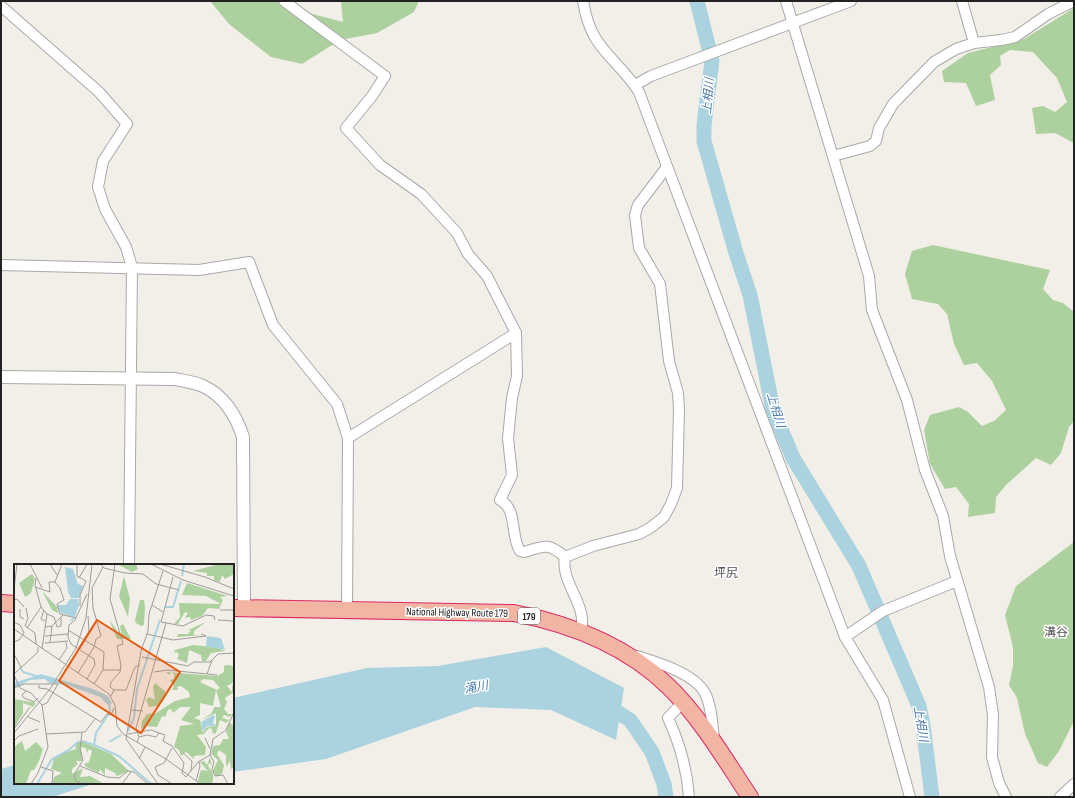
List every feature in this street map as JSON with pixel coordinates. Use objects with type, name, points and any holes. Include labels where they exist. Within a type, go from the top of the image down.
[{"type":"highway","points":[[1,603],[14,604]]},
{"type":"highway","name":"National Highway Route 179","points":[[239,609],[514,613],[547,620],[581,631],[627,653],[669,686],[715,743],[750,797]]},
{"type":"street","points":[[284,1],[385,76],[372,96],[346,128],[380,165],[421,194],[457,233],[468,254],[487,276],[516,333],[517,376],[512,398],[508,438],[512,475],[500,500],[507,505],[510,512],[516,546],[520,551],[524,552],[549,546],[554,547],[565,557]]},
{"type":"street","points":[[583,1],[592,32],[597,41],[635,85],[667,166],[844,638],[883,700],[910,797]]},
{"type":"street","points":[[786,1],[869,276],[872,310],[907,400],[925,470],[942,516],[950,556],[989,687],[993,715],[992,757],[999,783],[1006,797]]},
{"type":"street","points":[[635,85],[651,76],[851,1]]},
{"type":"street","points":[[962,1],[974,43]]},
{"type":"street","points":[[833,156],[870,146],[876,142],[879,128],[893,104],[934,62],[956,49],[974,43],[1015,37],[1048,14],[1074,1]]},
{"type":"street","points":[[1,6],[99,92],[128,124],[103,161],[98,187],[105,209],[126,247],[132,267],[129,564]]},
{"type":"street","points":[[565,557],[593,546],[639,534],[650,528],[664,517],[677,488],[678,393],[669,361],[660,284],[639,248],[635,215],[638,205],[667,166]]},
{"type":"street","points":[[1,265],[132,267],[199,270],[249,262],[273,325],[337,404],[348,438],[347,610]]},
{"type":"street","points":[[348,438],[516,333]]},
{"type":"street","points":[[1,377],[175,378],[202,386],[224,401],[238,422],[243,437],[239,609]]},
{"type":"street","points":[[565,557],[564,562],[568,580],[583,617],[581,631]]},
{"type":"street","points":[[844,638],[880,614],[957,581]]},
{"type":"street","points":[[627,653],[664,665],[691,678],[704,692],[709,707],[715,743]]},
{"type":"street","points":[[682,702],[668,718],[679,740],[687,776],[689,797]]},
{"type":"street","points":[[1060,797],[1074,784]]},
{"type":"green space","points":[[210,1],[289,1],[305,12],[343,22],[341,1],[419,1],[414,12],[377,33],[340,40],[302,64],[271,57],[229,24]]},
{"type":"green space","points":[[1074,8],[1074,143],[1055,133],[1036,134],[1032,108],[1043,106],[1055,112],[1067,102],[1057,78],[1033,52],[1010,50],[1000,56],[1001,65],[990,75],[995,100],[976,106],[966,83],[944,82],[942,71],[968,53],[1024,39]]},
{"type":"green space","points":[[933,245],[1050,270],[1043,289],[1053,300],[1063,303],[1074,312],[1074,421],[1069,427],[1061,453],[1051,465],[1036,458],[1006,485],[996,497],[995,513],[968,517],[969,504],[956,487],[945,489],[930,464],[924,430],[930,415],[959,407],[968,412],[982,426],[994,421],[1006,410],[992,381],[977,363],[964,365],[954,344],[947,314],[938,304],[912,299],[905,274],[912,251]]},
{"type":"green space","points":[[1074,542],[1074,721],[1059,751],[1047,767],[1038,763],[1025,734],[1017,698],[1009,685],[1013,666],[1013,647],[1005,615],[1016,586]]},
{"type":"water","points":[[546,647],[624,688],[616,740],[551,710],[475,707],[326,759],[234,772],[234,698],[367,668],[438,666]]},
{"type":"water","points":[[14,765],[14,784],[93,784],[52,797],[1,797],[1,769]]},
{"type":"waterway","name":"上相川","points":[[697,1],[712,61],[704,125],[704,141],[736,253],[750,295],[773,410],[793,458],[859,566],[919,706],[923,725],[932,797]]},
{"type":"waterway","name":"滝川","points":[[603,703],[630,720],[652,752],[664,784],[666,797]]},
{"type":"district","name":"坪尻","points":[[726,573]]},
{"type":"district","name":"溝谷","points":[[1056,632]]}]
